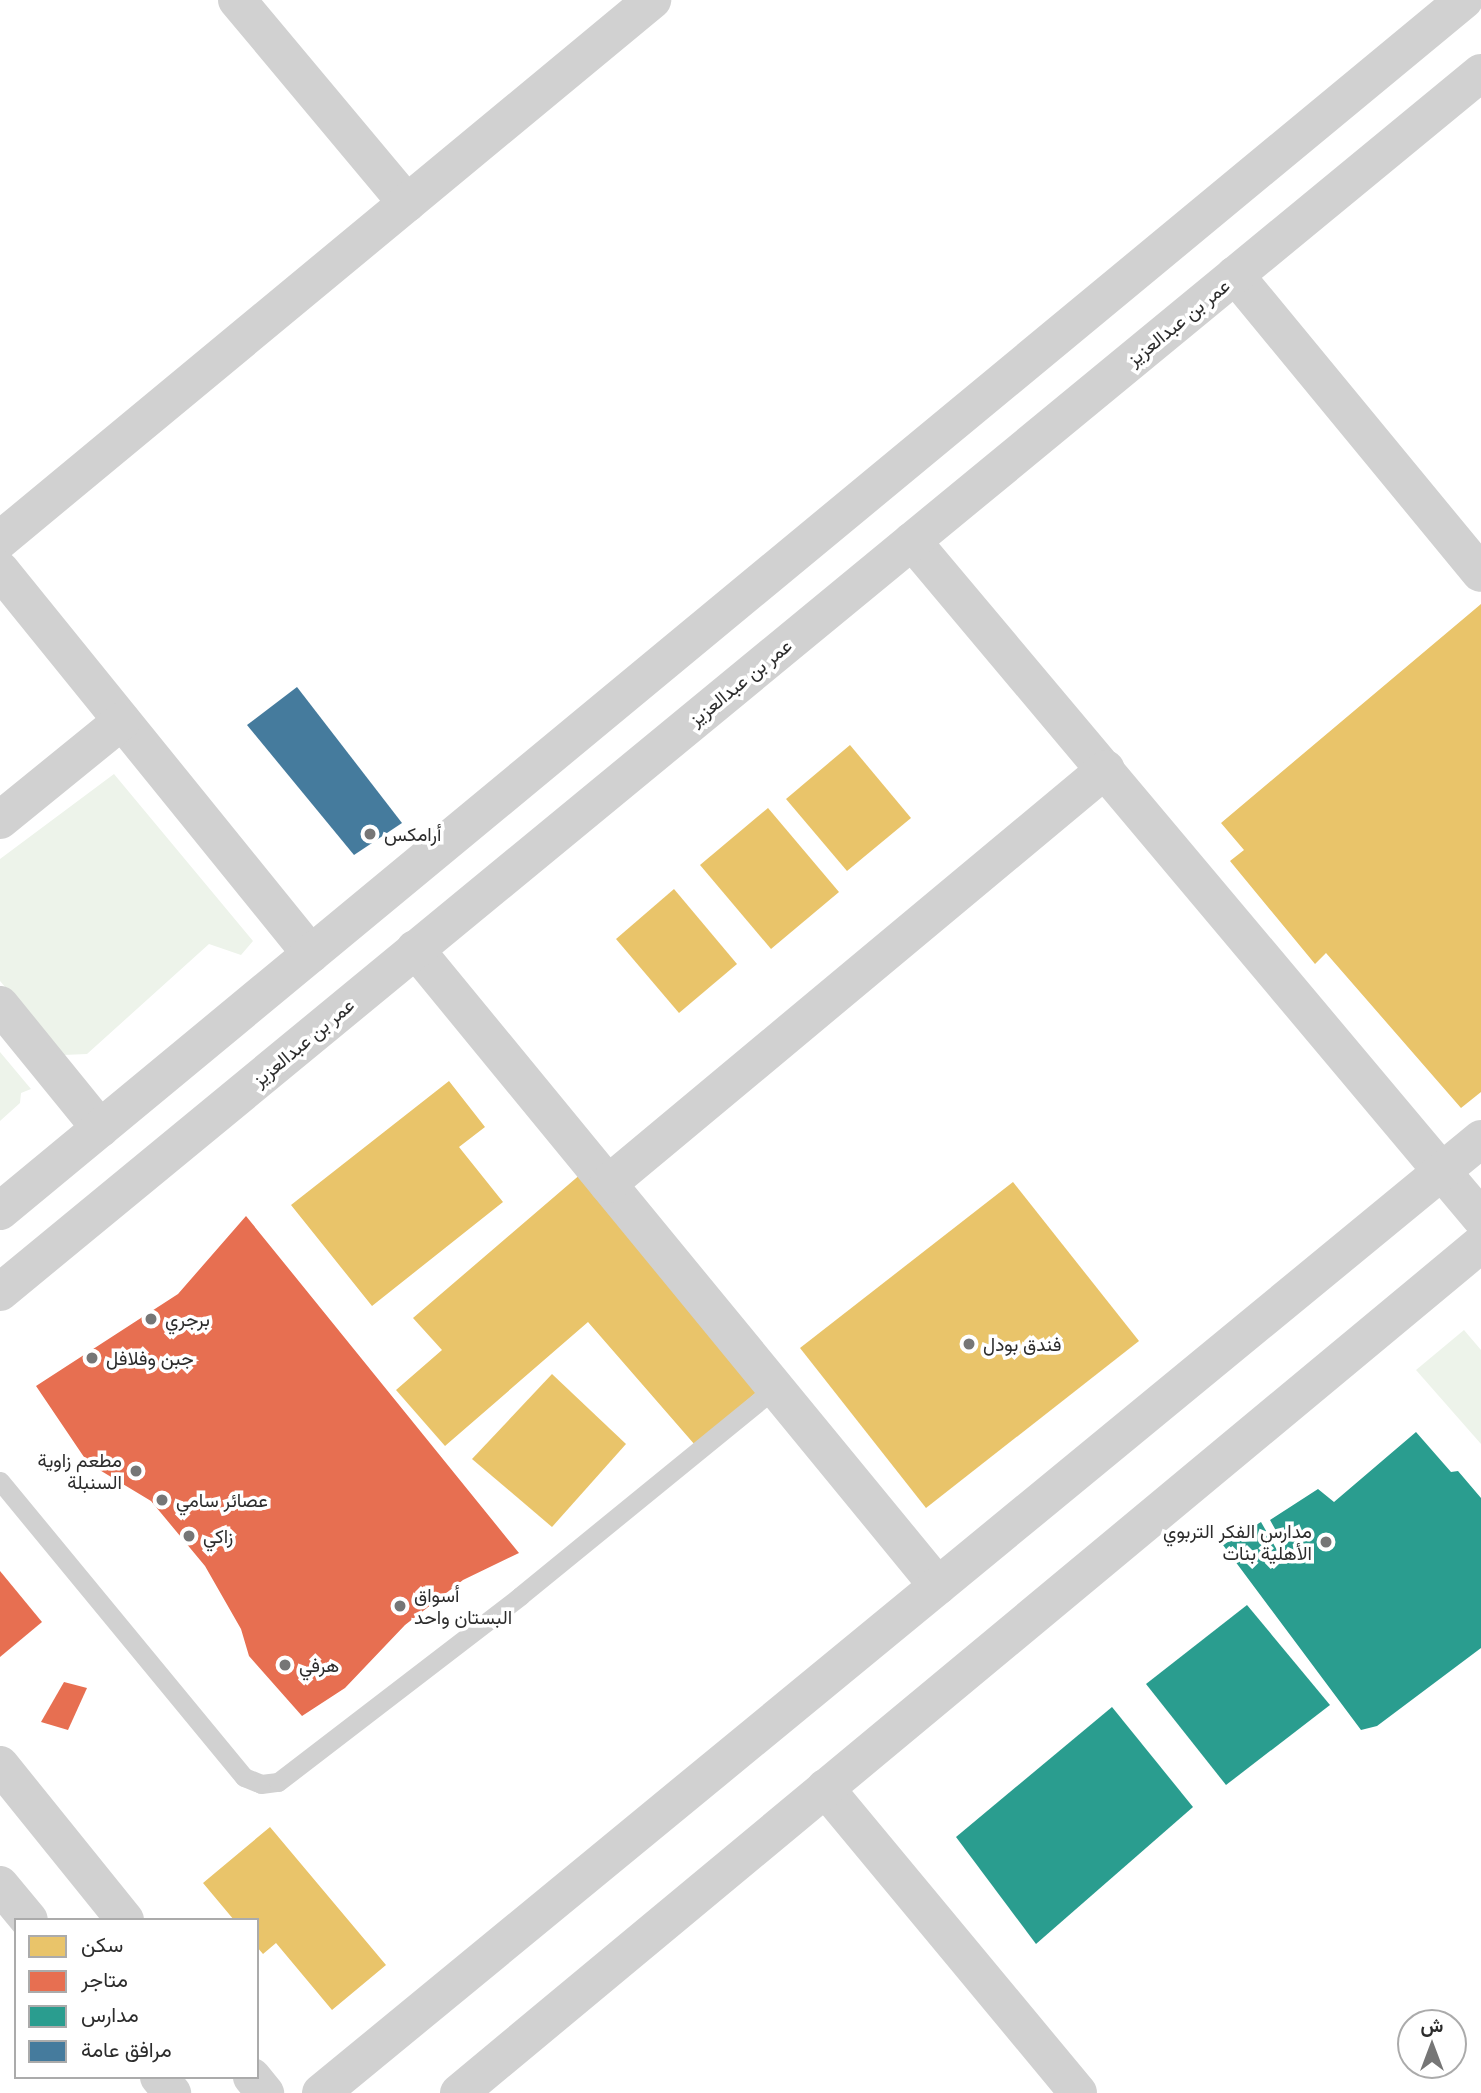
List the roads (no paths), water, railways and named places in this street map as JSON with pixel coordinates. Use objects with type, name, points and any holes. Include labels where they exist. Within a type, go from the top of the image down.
[{"type":"street","points":[[237,0],[407,203]]},
{"type":"street","points":[[0,540],[652,0]]},
{"type":"street","points":[[0,1211],[1464,0]]},
{"type":"street","name":"عمر بن عبدالعزيز","points":[[0,1292],[1481,73]]},
{"type":"street","points":[[1235,275],[1481,573]]},
{"type":"street","points":[[912,541],[1481,1218]]},
{"type":"street","points":[[0,570],[311,954]]},
{"type":"street","points":[[0,820],[122,721]]},
{"type":"street","points":[[608,1184],[1106,769]]},
{"type":"street","points":[[415,949],[938,1586]]},
{"type":"street","points":[[0,1005],[100,1128]]},
{"type":"street","points":[[321,2093],[1481,1139]]},
{"type":"street","points":[[459,2093],[1481,1244]]},
{"type":"street","points":[[0,1765],[123,1918]]},
{"type":"street","points":[[825,1788],[1078,2093]]},
{"type":"street","points":[[0,1885],[27,1918]]},
{"type":"street","points":[[161,2079],[172,2093]]},
{"type":"street","points":[[254,2079],[265,2093]]},
{"type":"lane","points":[[0,1481],[244,1777],[261,1784],[278,1783],[510,1604],[775,1388]]},
{"type":"place","name":"أرامكس","points":[[370,834]]},
{"type":"place","name":"برجري","points":[[151,1319]]},
{"type":"place","name":"فندق بودل","points":[[969,1344]]},
{"type":"place","name":"جبن وفلافل","points":[[92,1358]]},
{"type":"place","name":"مطعم زاوية السنبلة","points":[[136,1471]]},
{"type":"place","name":"عصائر سامي","points":[[162,1500]]},
{"type":"place","name":"زاكي","points":[[189,1536]]},
{"type":"place","name":"مدارس الفكر التربوي الأهلية بنات","points":[[1326,1542]]},
{"type":"place","name":"أسواق البستان واحد","points":[[400,1606]]},
{"type":"place","name":"هرفي","points":[[285,1665]]}]
